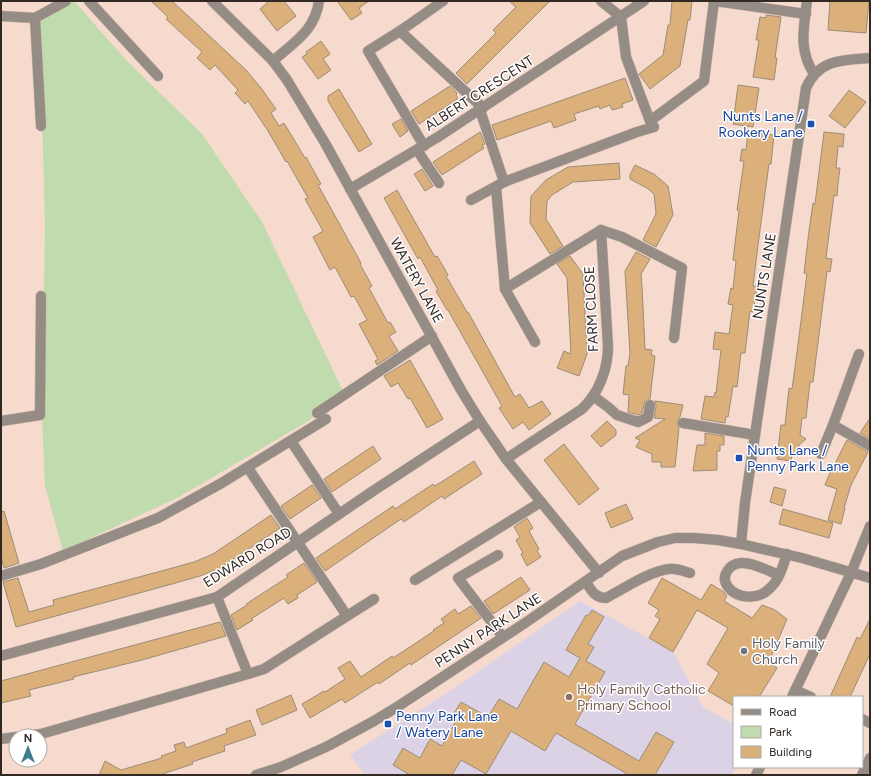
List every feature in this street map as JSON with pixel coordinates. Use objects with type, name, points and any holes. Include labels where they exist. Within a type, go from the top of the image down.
[{"type":"street","points":[[1,16],[35,18],[66,1]]},
{"type":"street","points":[[89,1],[158,76]]},
{"type":"street","name":"WATERY LANE","points":[[212,1],[273,61],[291,86],[325,143],[461,390],[480,421],[506,459],[598,573]]},
{"type":"street","points":[[273,61],[308,30],[318,11],[319,1]]},
{"type":"street","points":[[439,183],[368,51],[443,1]]},
{"type":"street","points":[[472,200],[500,184],[637,132],[654,127],[626,58],[621,17],[601,1]]},
{"type":"street","name":"ALBERT CRESCENT","points":[[350,189],[421,148],[644,1]]},
{"type":"street","points":[[650,120],[704,81],[714,1],[806,14]]},
{"type":"street","points":[[807,1],[803,41],[804,55],[814,74]]},
{"type":"street","points":[[35,18],[42,126]]},
{"type":"street","points":[[400,31],[481,109],[500,184],[504,289],[535,342]]},
{"type":"street","name":"NUNTS LANE","points":[[741,544],[745,502],[806,88],[814,74],[830,63],[870,58]]},
{"type":"street","points":[[504,289],[601,230],[622,237],[682,268],[674,338]]},
{"type":"street","name":"FARM CLOSE","points":[[506,459],[578,412],[586,405],[593,396],[605,370],[608,354],[601,230]]},
{"type":"street","points":[[1,421],[40,415],[41,296]]},
{"type":"street","points":[[1,576],[42,564],[158,518],[248,468],[290,441],[432,336]]},
{"type":"street","points":[[822,454],[859,354]]},
{"type":"street","points":[[593,396],[608,407],[616,416],[638,422],[648,417],[650,405]]},
{"type":"street","name":"EDWARD ROAD","points":[[1,656],[216,597],[480,421]]},
{"type":"street","points":[[683,424],[755,435]]},
{"type":"street","points":[[833,425],[870,446]]},
{"type":"street","points":[[290,441],[339,514]]},
{"type":"street","points":[[248,468],[347,616]]},
{"type":"street","points":[[416,580],[541,502]]},
{"type":"street","points":[[808,696],[794,693],[851,573],[870,526]]},
{"type":"street","name":"PENNY PARK LANE","points":[[256,775],[281,767],[335,742],[397,707],[586,582],[622,556],[658,542],[675,538],[718,540],[787,554],[870,578]]},
{"type":"street","points":[[779,575],[748,564],[740,563],[728,569],[725,574],[725,580],[730,590],[743,596],[751,597],[761,595],[769,590],[779,575],[787,554]]},
{"type":"street","points":[[498,555],[458,578],[503,637]]},
{"type":"street","points":[[586,582],[595,595],[600,598],[606,598],[650,574],[662,570],[682,570],[690,573]]},
{"type":"street","points":[[216,597],[248,674]]},
{"type":"street","points":[[48,732],[264,669],[374,599]]},
{"type":"street","points":[[862,775],[870,758]]},
{"type":"shaded area","name":"Holy Family Catholic Primary School","points":[[580,601],[673,652],[703,707],[733,723],[733,768],[736,768],[732,775],[365,775],[350,755],[454,688]]},
{"type":"green space","points":[[74,1],[127,61],[202,134],[262,222],[343,391],[310,420],[179,497],[63,551],[45,486],[42,417],[45,224],[42,112],[34,26]]},
{"type":"building","points":[[151,1],[172,1],[246,70],[276,109],[271,113],[279,126],[284,123],[305,158],[306,157],[321,184],[318,185],[361,263],[360,264],[372,286],[369,288],[388,323],[390,322],[396,332],[389,336],[398,351],[377,365],[375,361],[378,359],[359,324],[367,320],[354,296],[351,297],[335,267],[330,270],[313,237],[323,231],[305,199],[308,198],[287,161],[286,162],[248,101],[245,104],[235,93],[238,90],[215,65],[210,70],[197,58],[202,52],[166,19],[168,17]]},
{"type":"building","points":[[269,1],[284,1],[296,16],[277,31],[260,9]]},
{"type":"building","points":[[337,1],[369,1],[359,8],[362,13],[351,20]]},
{"type":"building","points":[[509,1],[550,1],[467,84],[456,73],[496,33],[493,30],[516,7]]},
{"type":"building","points":[[672,1],[692,1],[690,20],[688,20],[680,66],[650,89],[639,74],[663,55],[668,25],[670,25]]},
{"type":"building","points":[[830,1],[869,1],[866,33],[828,30]]},
{"type":"building","points":[[766,15],[781,17],[775,58],[777,58],[774,80],[753,77],[759,40],[756,40],[760,17],[766,18]]},
{"type":"building","points":[[321,41],[330,54],[323,59],[331,70],[318,79],[302,57],[307,54],[306,52]]},
{"type":"building","points":[[625,78],[633,100],[622,104],[623,107],[612,110],[610,105],[600,109],[599,106],[574,114],[576,120],[554,128],[551,121],[497,140],[492,125]]},
{"type":"building","points":[[738,85],[759,88],[753,127],[733,124]]},
{"type":"building","points":[[450,86],[457,93],[456,95],[458,99],[419,124],[411,111]]},
{"type":"building","points":[[339,89],[372,144],[359,152],[328,101],[328,96]]},
{"type":"building","points":[[849,90],[866,102],[845,128],[829,116]]},
{"type":"building","points":[[401,119],[408,131],[400,137],[392,124]]},
{"type":"building","points":[[480,132],[485,144],[482,145],[484,148],[442,175],[433,162]]},
{"type":"building","points":[[748,132],[774,135],[753,286],[757,286],[753,312],[750,311],[745,353],[741,353],[737,387],[733,386],[728,417],[726,416],[725,423],[701,419],[705,396],[714,397],[715,392],[716,393],[721,350],[713,349],[715,332],[729,334],[733,305],[728,304],[731,288],[733,289],[736,261],[733,260],[739,211],[737,210],[744,161],[740,161],[742,149],[746,150]]},
{"type":"building","points":[[824,132],[844,134],[843,147],[838,146],[836,168],[840,168],[837,196],[834,195],[826,258],[832,259],[830,272],[827,271],[813,382],[810,382],[806,418],[802,418],[800,435],[806,439],[799,445],[798,455],[792,455],[791,461],[777,459],[781,425],[785,425],[789,388],[792,389],[807,274],[804,273],[809,231],[813,203],[815,204]]},
{"type":"building","points":[[619,163],[620,179],[573,182],[552,195],[547,201],[546,219],[563,246],[550,254],[530,223],[531,196],[546,180],[568,167]]},
{"type":"building","points":[[635,165],[654,174],[668,186],[673,215],[656,247],[643,240],[656,214],[654,194],[647,188],[630,179],[630,175]]},
{"type":"building","points":[[422,169],[433,186],[425,191],[414,174]]},
{"type":"building","points":[[397,190],[435,257],[437,256],[443,266],[448,275],[446,276],[468,312],[515,397],[520,394],[529,408],[542,401],[551,414],[529,430],[523,422],[513,429],[499,408],[502,406],[436,291],[438,290],[420,257],[418,259],[384,198]]},
{"type":"building","points":[[636,252],[650,259],[641,274],[645,349],[652,350],[651,355],[655,356],[650,399],[645,401],[642,413],[638,415],[628,412],[629,395],[623,394],[626,366],[628,366],[630,353],[625,271]]},
{"type":"building","points":[[570,256],[583,274],[587,354],[579,376],[557,368],[564,351],[571,354],[567,278],[557,264]]},
{"type":"building","points":[[410,360],[443,419],[427,428],[410,398],[408,399],[398,383],[391,387],[384,376]]},
{"type":"building","points":[[655,401],[683,405],[677,422],[679,428],[675,467],[661,467],[661,462],[652,462],[652,454],[636,447],[640,440],[635,438],[665,419],[654,418],[656,406]]},
{"type":"building","points":[[870,418],[870,439],[860,433]]},
{"type":"building","points":[[607,421],[616,430],[616,435],[601,447],[591,436]]},
{"type":"building","points":[[705,433],[724,436],[724,445],[720,445],[720,451],[717,451],[717,470],[693,471],[697,445],[705,445]]},
{"type":"building","points":[[847,440],[868,452],[851,485],[841,524],[828,520],[837,489],[825,485]]},
{"type":"building","points":[[564,444],[599,489],[579,505],[544,460]]},
{"type":"building","points":[[373,446],[381,459],[332,492],[324,479]]},
{"type":"building","points":[[474,461],[482,474],[444,499],[442,496],[404,522],[401,519],[325,571],[316,558],[393,506],[395,509],[433,484],[435,486]]},
{"type":"building","points":[[312,485],[321,498],[290,519],[281,506]]},
{"type":"building","points":[[774,487],[786,490],[782,506],[770,502]]},
{"type":"building","points":[[626,504],[633,519],[611,528],[605,513]]},
{"type":"building","points":[[783,509],[833,523],[829,538],[779,524]]},
{"type":"building","points":[[4,511],[19,563],[4,568],[1,557],[1,512]]},
{"type":"building","points":[[271,515],[280,528],[220,568],[200,576],[16,627],[3,582],[18,578],[29,612],[54,605],[53,600],[194,562],[213,554]]},
{"type":"building","points":[[527,518],[533,528],[529,531],[539,549],[537,551],[541,557],[527,566],[521,554],[523,553],[516,540],[520,537],[514,527]]},
{"type":"building","points":[[304,563],[317,582],[297,595],[298,598],[288,604],[284,598],[251,619],[253,620],[237,630],[231,615],[288,577],[286,575]]},
{"type":"building","points":[[521,577],[530,590],[493,614],[484,601]]},
{"type":"building","points":[[662,578],[701,600],[711,584],[724,592],[727,596],[724,601],[752,618],[762,605],[775,610],[787,619],[769,662],[777,668],[760,696],[733,696],[733,705],[708,691],[719,673],[707,664],[728,628],[697,610],[673,652],[649,638],[660,619],[655,616],[659,610],[648,603]]},
{"type":"building","points":[[471,606],[481,618],[411,665],[410,663],[379,684],[378,682],[345,703],[342,699],[310,718],[302,704],[345,679],[338,668],[350,661],[361,677],[392,656],[393,658],[434,631],[433,630],[444,623],[441,619],[455,609],[458,614]]},
{"type":"building","points":[[592,610],[604,617],[588,644],[594,647],[586,661],[605,672],[575,724],[639,761],[656,732],[674,742],[655,775],[629,775],[556,733],[545,751],[511,731],[486,774],[461,760],[452,775],[410,775],[393,765],[403,748],[420,758],[430,739],[442,746],[459,716],[454,713],[461,702],[488,717],[499,699],[517,709],[544,662],[569,677],[580,658],[566,650],[586,615],[588,616]]},
{"type":"building","points":[[870,619],[870,654],[850,696],[830,696],[857,637],[860,639]]},
{"type":"building","points":[[220,622],[226,636],[142,660],[73,677],[74,679],[29,690],[31,696],[1,703],[1,681]]},
{"type":"building","points":[[291,695],[297,710],[262,725],[256,710]]},
{"type":"building","points":[[250,720],[256,735],[224,746],[225,751],[192,762],[193,764],[159,775],[99,775],[105,761],[121,770],[162,758],[161,756],[176,751],[174,745],[184,742],[186,748],[227,733],[226,729]]},
{"type":"place","name":"Nunts Lane / Rookery Lane","points":[[811,124]]},
{"type":"place","name":"Nunts Lane / Penny Park Lane","points":[[739,458]]},
{"type":"place","name":"Holy Family Church","points":[[744,651]]},
{"type":"place","name":"Holy Family Catholic Primary School","points":[[569,697]]},
{"type":"place","name":"Penny Park Lane / Watery Lane","points":[[388,724]]}]
